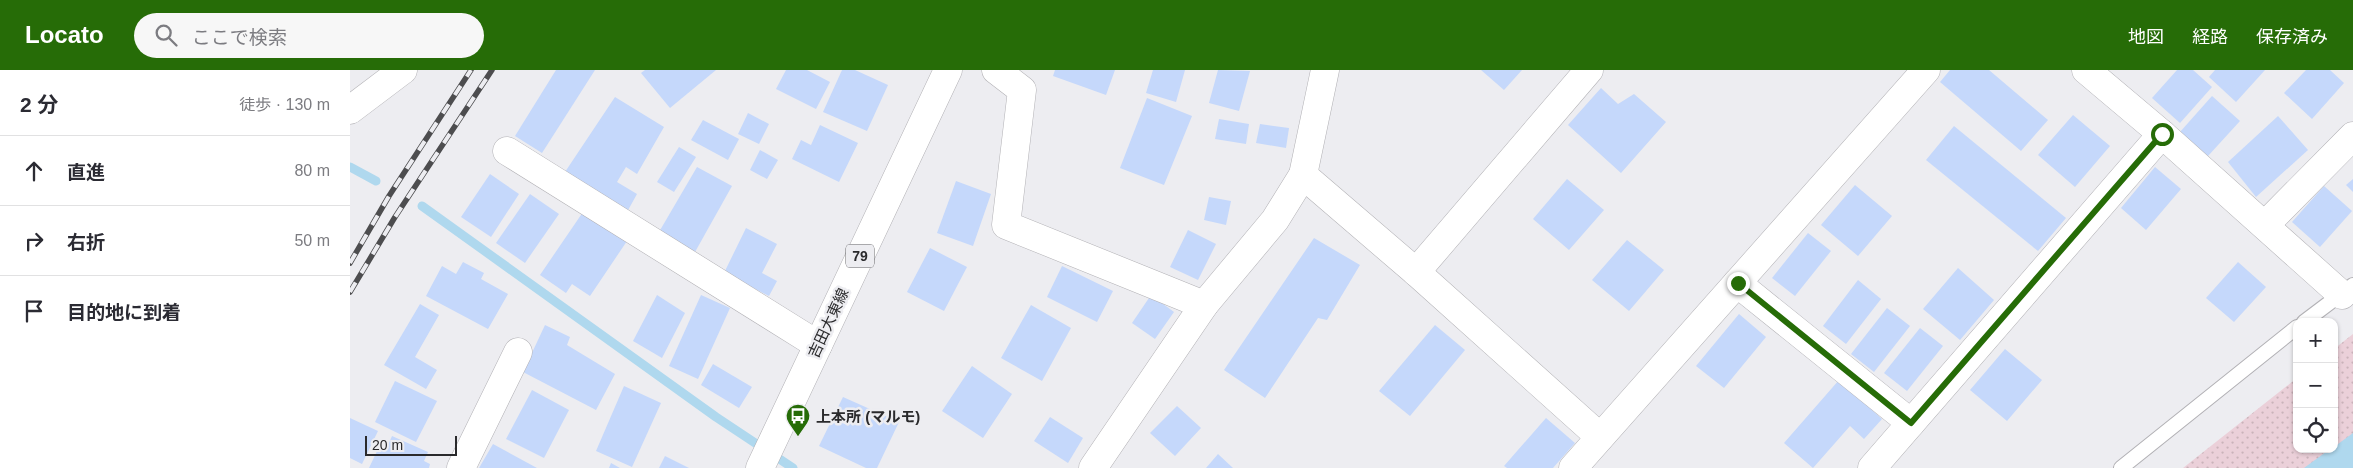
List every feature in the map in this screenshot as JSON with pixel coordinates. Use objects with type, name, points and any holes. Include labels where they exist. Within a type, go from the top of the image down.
[{"type":"street","points":[[350,110],[403,70]]},
{"type":"street","name":"吉田大東線","points":[[765,456],[948,70]]},
{"type":"street","points":[[996,70],[1022,90],[1006,225],[1204,305]]},
{"type":"street","points":[[1093,468],[1204,305],[1275,220],[1303,175],[1326,70]]},
{"type":"street","points":[[1416,272],[1590,70]]},
{"type":"street","points":[[1573,468],[1926,70]]},
{"type":"street","points":[[2086,70],[2265,225],[2348,290]]},
{"type":"street","points":[[1872,468],[2162,134]]},
{"type":"street","points":[[2265,225],[2353,136]]},
{"type":"street","points":[[507,151],[818,345]]},
{"type":"street","points":[[1303,175],[1416,272],[1600,437]]},
{"type":"street","points":[[1738,283],[1911,423]]},
{"type":"street","points":[[461,468],[518,352]]},
{"type":"lane","points":[[2310,318],[2348,290]]},
{"type":"lane","points":[[2121,468],[2293,330]]},
{"type":"shaded area","points":[[2353,334],[2353,468],[2183,468],[2293,381],[2293,453],[2338,453],[2338,346]]},
{"type":"water","points":[[2353,433],[2353,468],[2304,468],[2325,453],[2338,453],[2338,444]]},
{"type":"building","points":[[556,70],[595,70],[542,153],[515,136]]},
{"type":"building","points":[[645,70],[716,70],[670,108],[641,73]]},
{"type":"building","points":[[786,70],[807,70],[830,82],[816,109],[776,89]]},
{"type":"building","points":[[842,70],[855,70],[888,85],[867,131],[823,112]]},
{"type":"building","points":[[1055,70],[1115,70],[1106,95],[1053,76]]},
{"type":"building","points":[[1153,70],[1185,70],[1176,102],[1146,93]]},
{"type":"building","points":[[1218,70],[1250,71],[1239,111],[1209,103]]},
{"type":"building","points":[[1481,70],[1522,70],[1504,90]]},
{"type":"building","points":[[1950,70],[1989,70],[2048,120],[2021,151],[1940,82]]},
{"type":"building","points":[[2177,70],[2193,70],[2212,87],[2180,123],[2152,98]]},
{"type":"building","points":[[2215,70],[2265,70],[2236,102],[2209,77]]},
{"type":"building","points":[[2306,70],[2330,70],[2344,83],[2312,119],[2284,93]]},
{"type":"building","points":[[1601,88],[1618,104],[1634,94],[1666,122],[1621,173],[1568,125]]},
{"type":"building","points":[[2212,96],[2240,121],[2208,156],[2180,132]]},
{"type":"building","points":[[615,97],[664,127],[637,174],[626,167],[617,182],[637,194],[627,212],[565,172]]},
{"type":"building","points":[[1147,98],[1192,116],[1164,185],[1120,168]]},
{"type":"building","points":[[748,113],[769,124],[759,144],[738,134]]},
{"type":"building","points":[[2073,115],[2110,146],[2075,187],[2038,155]]},
{"type":"building","points":[[2278,116],[2308,150],[2256,197],[2228,162]]},
{"type":"building","points":[[1219,119],[1249,124],[1246,144],[1215,139]]},
{"type":"building","points":[[703,120],[739,139],[728,160],[691,140]]},
{"type":"building","points":[[1260,124],[1289,128],[1286,148],[1256,143]]},
{"type":"building","points":[[820,125],[858,143],[839,182],[792,159],[801,140],[811,145]]},
{"type":"building","points":[[1954,126],[2066,218],[2038,251],[1926,160]]},
{"type":"building","points":[[679,147],[696,157],[674,192],[657,182]]},
{"type":"building","points":[[760,150],[778,160],[767,179],[750,170]]},
{"type":"building","points":[[697,167],[732,186],[695,252],[659,232]]},
{"type":"building","points":[[2155,167],[2181,189],[2146,230],[2121,208]]},
{"type":"building","points":[[490,174],[519,194],[491,237],[461,217]]},
{"type":"building","points":[[1567,179],[1604,210],[1569,250],[1533,219]]},
{"type":"building","points":[[2353,179],[2353,192],[2346,185]]},
{"type":"building","points":[[956,181],[991,194],[973,246],[937,233]]},
{"type":"building","points":[[1855,185],[1892,216],[1858,256],[1821,225]]},
{"type":"building","points":[[2324,186],[2352,211],[2320,247],[2292,222]]},
{"type":"building","points":[[530,194],[559,214],[525,263],[496,243]]},
{"type":"building","points":[[1209,197],[1231,201],[1226,225],[1204,220]]},
{"type":"building","points":[[583,212],[627,241],[590,296],[572,284],[566,293],[540,275]]},
{"type":"building","points":[[746,228],[777,244],[762,273],[777,281],[769,296],[724,273]]},
{"type":"building","points":[[1188,230],[1216,244],[1198,280],[1170,267]]},
{"type":"building","points":[[1808,233],[1831,251],[1795,296],[1772,278]]},
{"type":"building","points":[[1314,238],[1360,265],[1327,320],[1318,318],[1265,398],[1224,370]]},
{"type":"building","points":[[1627,240],[1664,270],[1629,311],[1592,280]]},
{"type":"building","points":[[930,248],[967,267],[944,311],[907,292]]},
{"type":"building","points":[[463,262],[484,273],[481,279],[508,294],[488,329],[426,296],[442,266],[456,274]]},
{"type":"building","points":[[2238,262],[2266,287],[2234,322],[2206,298]]},
{"type":"building","points":[[1062,266],[1113,291],[1097,322],[1047,297]]},
{"type":"building","points":[[1958,268],[1994,300],[1960,340],[1923,309]]},
{"type":"building","points":[[1858,280],[1881,299],[1846,344],[1823,326]]},
{"type":"building","points":[[657,295],[685,313],[662,358],[633,341]]},
{"type":"building","points":[[701,295],[730,308],[698,379],[669,366]]},
{"type":"building","points":[[1151,295],[1174,312],[1155,339],[1132,323]]},
{"type":"building","points":[[420,304],[439,315],[415,357],[437,370],[426,389],[384,365]]},
{"type":"building","points":[[1031,305],[1071,328],[1042,381],[1001,358]]},
{"type":"building","points":[[1887,308],[1910,326],[1874,372],[1851,354]]},
{"type":"building","points":[[1739,314],[1766,337],[1724,388],[1696,366]]},
{"type":"building","points":[[545,325],[570,337],[567,345],[615,374],[596,410],[523,372]]},
{"type":"building","points":[[1435,325],[1465,350],[1410,416],[1379,391]]},
{"type":"building","points":[[1920,328],[1943,346],[1907,391],[1884,373]]},
{"type":"building","points":[[2005,349],[2042,380],[2007,421],[1970,390]]},
{"type":"building","points":[[713,364],[752,387],[739,408],[701,385]]},
{"type":"building","points":[[972,366],[1012,394],[983,438],[942,411]]},
{"type":"building","points":[[1839,380],[1882,419],[1864,439],[1850,426],[1813,468],[1784,443]]},
{"type":"building","points":[[395,381],[437,401],[416,442],[375,422]]},
{"type":"building","points":[[624,386],[661,403],[632,467],[596,451]]},
{"type":"building","points":[[532,390],[569,410],[544,458],[506,439]]},
{"type":"building","points":[[843,397],[899,422],[877,468],[866,468],[819,446]]},
{"type":"building","points":[[1177,406],[1201,428],[1175,456],[1150,433]]},
{"type":"building","points":[[1050,417],[1083,438],[1068,463],[1034,441]]},
{"type":"building","points":[[350,418],[378,431],[362,464],[350,458]]},
{"type":"building","points":[[1546,418],[1575,443],[1553,468],[1507,468],[1504,466]]},
{"type":"building","points":[[392,436],[428,452],[424,461],[430,464],[429,468],[369,468],[378,449],[385,452]]},
{"type":"building","points":[[493,444],[537,468],[479,468]]},
{"type":"building","points":[[1218,454],[1233,468],[1206,468]]},
{"type":"building","points":[[665,456],[689,468],[659,468]]},
{"type":"building","points":[[611,463],[620,468],[609,468]]},
{"type":"waterway","points":[[350,167],[376,181]]},
{"type":"waterway","points":[[422,206],[716,417],[793,468]]},
{"type":"railway","points":[[350,263],[389,196],[471,70]]},
{"type":"railway","points":[[350,292],[395,217],[492,70]]},
{"type":"place","name":"上本所 (マルモ)","points":[[798,437]]},
{"type":"route","points":[[1738,283],[1911,423],[2162,134]]}]
